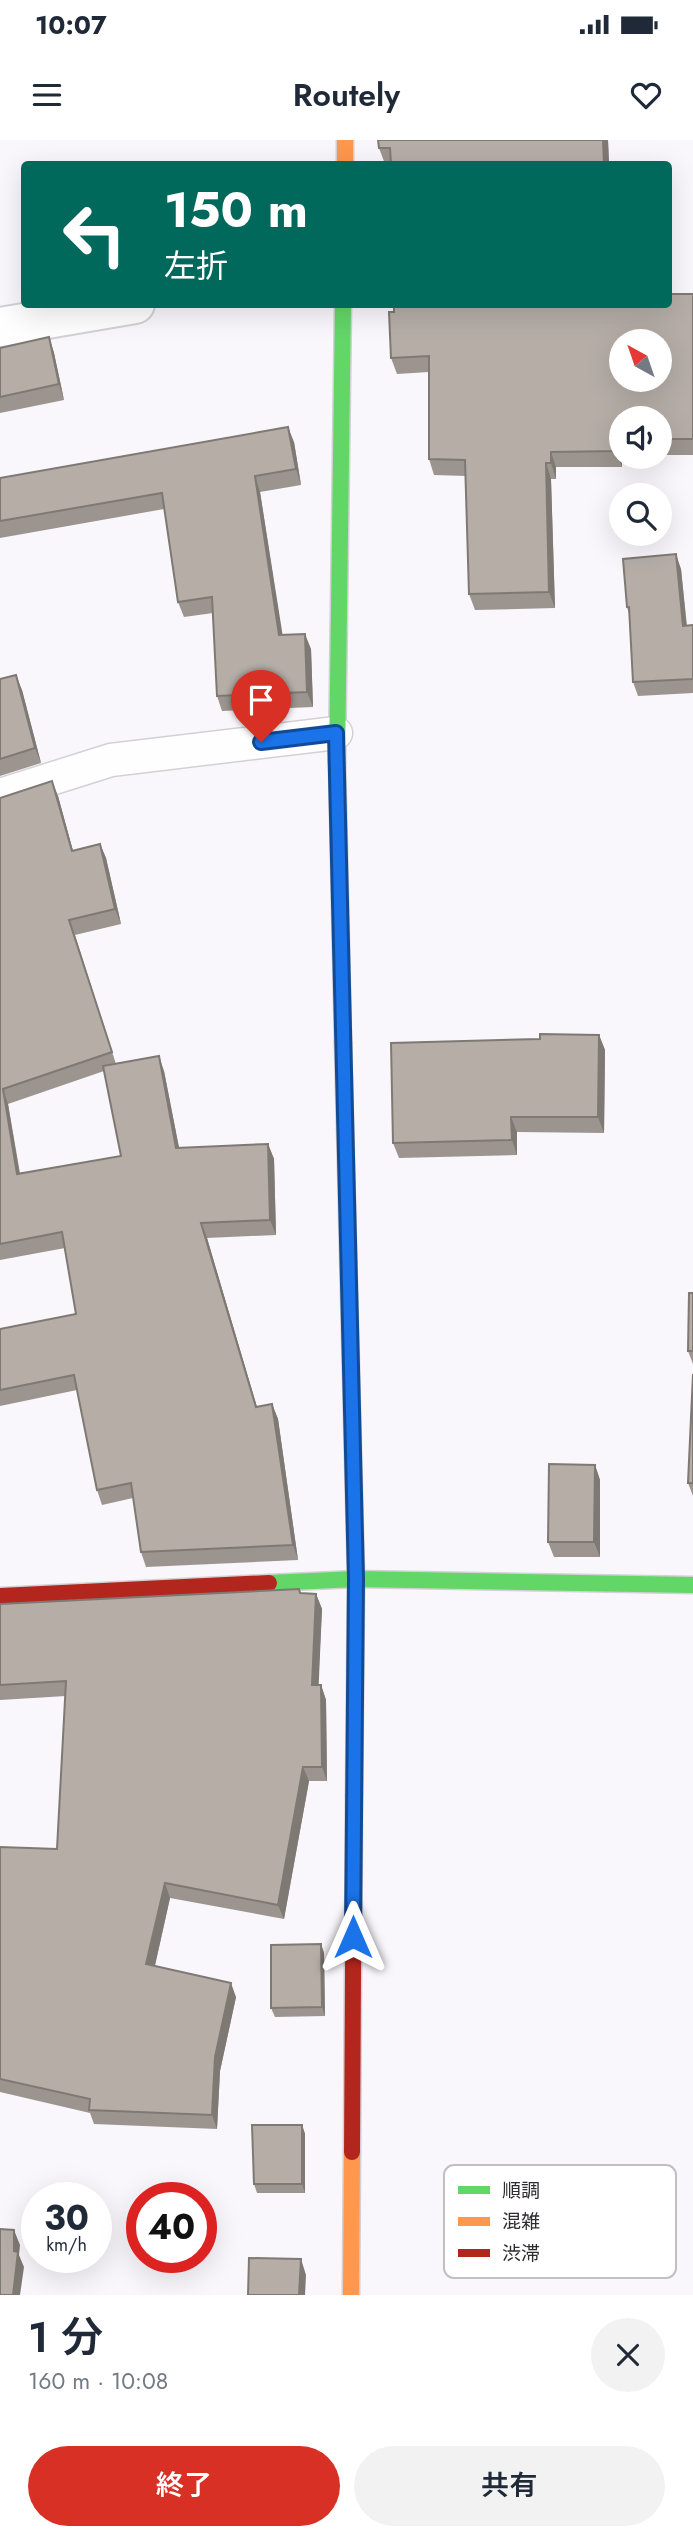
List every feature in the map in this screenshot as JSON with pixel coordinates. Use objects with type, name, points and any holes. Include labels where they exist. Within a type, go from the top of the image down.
[{"type":"street","points":[[345,140],[345,161]]},
{"type":"street","points":[[0,327],[112,308]]},
{"type":"street","points":[[344,308],[336,733],[356,1579],[351,2295]]},
{"type":"street","points":[[0,1596],[356,1579],[693,1585]]},
{"type":"lane","points":[[0,795],[111,760],[336,733]]},
{"type":"building","points":[[378,140],[603,140],[604,161],[391,161],[390,148],[379,148]]},
{"type":"building","points":[[672,294],[693,294],[693,439],[672,439],[672,406],[609,406],[609,451],[551,452],[551,463],[546,463],[549,592],[469,594],[465,460],[429,459],[429,356],[391,358],[389,312],[394,312],[394,308],[672,308]]},
{"type":"building","points":[[49,337],[59,384],[0,397],[0,348]]},
{"type":"building","points":[[288,427],[296,469],[255,476],[279,635],[305,634],[307,692],[217,696],[212,597],[178,602],[162,493],[0,521],[0,478]]},
{"type":"building","points":[[676,554],[683,626],[693,625],[693,679],[633,682],[623,559]]},
{"type":"building","points":[[16,675],[35,748],[0,759],[0,679]]},
{"type":"building","points":[[52,781],[72,851],[100,844],[115,909],[69,920],[112,1052],[3,1089],[17,1174],[121,1156],[103,1066],[159,1056],[176,1148],[268,1144],[270,1220],[201,1223],[256,1407],[272,1404],[293,1545],[141,1552],[131,1483],[97,1490],[74,1375],[0,1390],[0,1329],[76,1314],[62,1232],[0,1244],[0,798]]},
{"type":"building","points":[[540,1034],[599,1035],[598,1117],[511,1117],[512,1140],[393,1143],[391,1043],[540,1039]]},
{"type":"building","points":[[689,1293],[693,1293],[693,1351],[688,1351]]},
{"type":"building","points":[[693,1374],[693,1483],[688,1483]]},
{"type":"building","points":[[549,1464],[595,1465],[594,1542],[548,1542]]},
{"type":"building","points":[[299,1589],[300,1593],[316,1594],[312,1685],[321,1685],[322,1767],[303,1767],[278,1905],[165,1883],[146,1964],[231,1983],[215,2057],[212,2115],[89,2110],[90,2099],[0,2079],[0,1847],[57,1849],[66,1681],[0,1685],[0,1604]]},
{"type":"building","points":[[321,1944],[322,2007],[271,2008],[271,1945]]},
{"type":"building","points":[[252,2125],[302,2125],[302,2184],[254,2184]]},
{"type":"building","points":[[0,2229],[14,2230],[14,2251],[18,2252],[13,2295],[0,2295]]},
{"type":"building","points":[[249,2258],[301,2259],[299,2295],[248,2295]]},
{"type":"traffic: fast","points":[[337,762],[343,308]]},
{"type":"traffic: fast","points":[[343,1043],[356,1579],[354,1795]]},
{"type":"traffic: fast","points":[[269,1583],[356,1579],[693,1585]]},
{"type":"traffic: slow","points":[[345,140],[345,161]]},
{"type":"traffic: slow","points":[[337,762],[343,1043]]},
{"type":"traffic: slow","points":[[351,2295],[352,2152]]},
{"type":"traffic: jam","points":[[0,1596],[269,1583]]},
{"type":"traffic: jam","points":[[352,2152],[354,1795]]},
{"type":"route","points":[[261,742],[336,733],[356,1579],[353,1937]]}]
